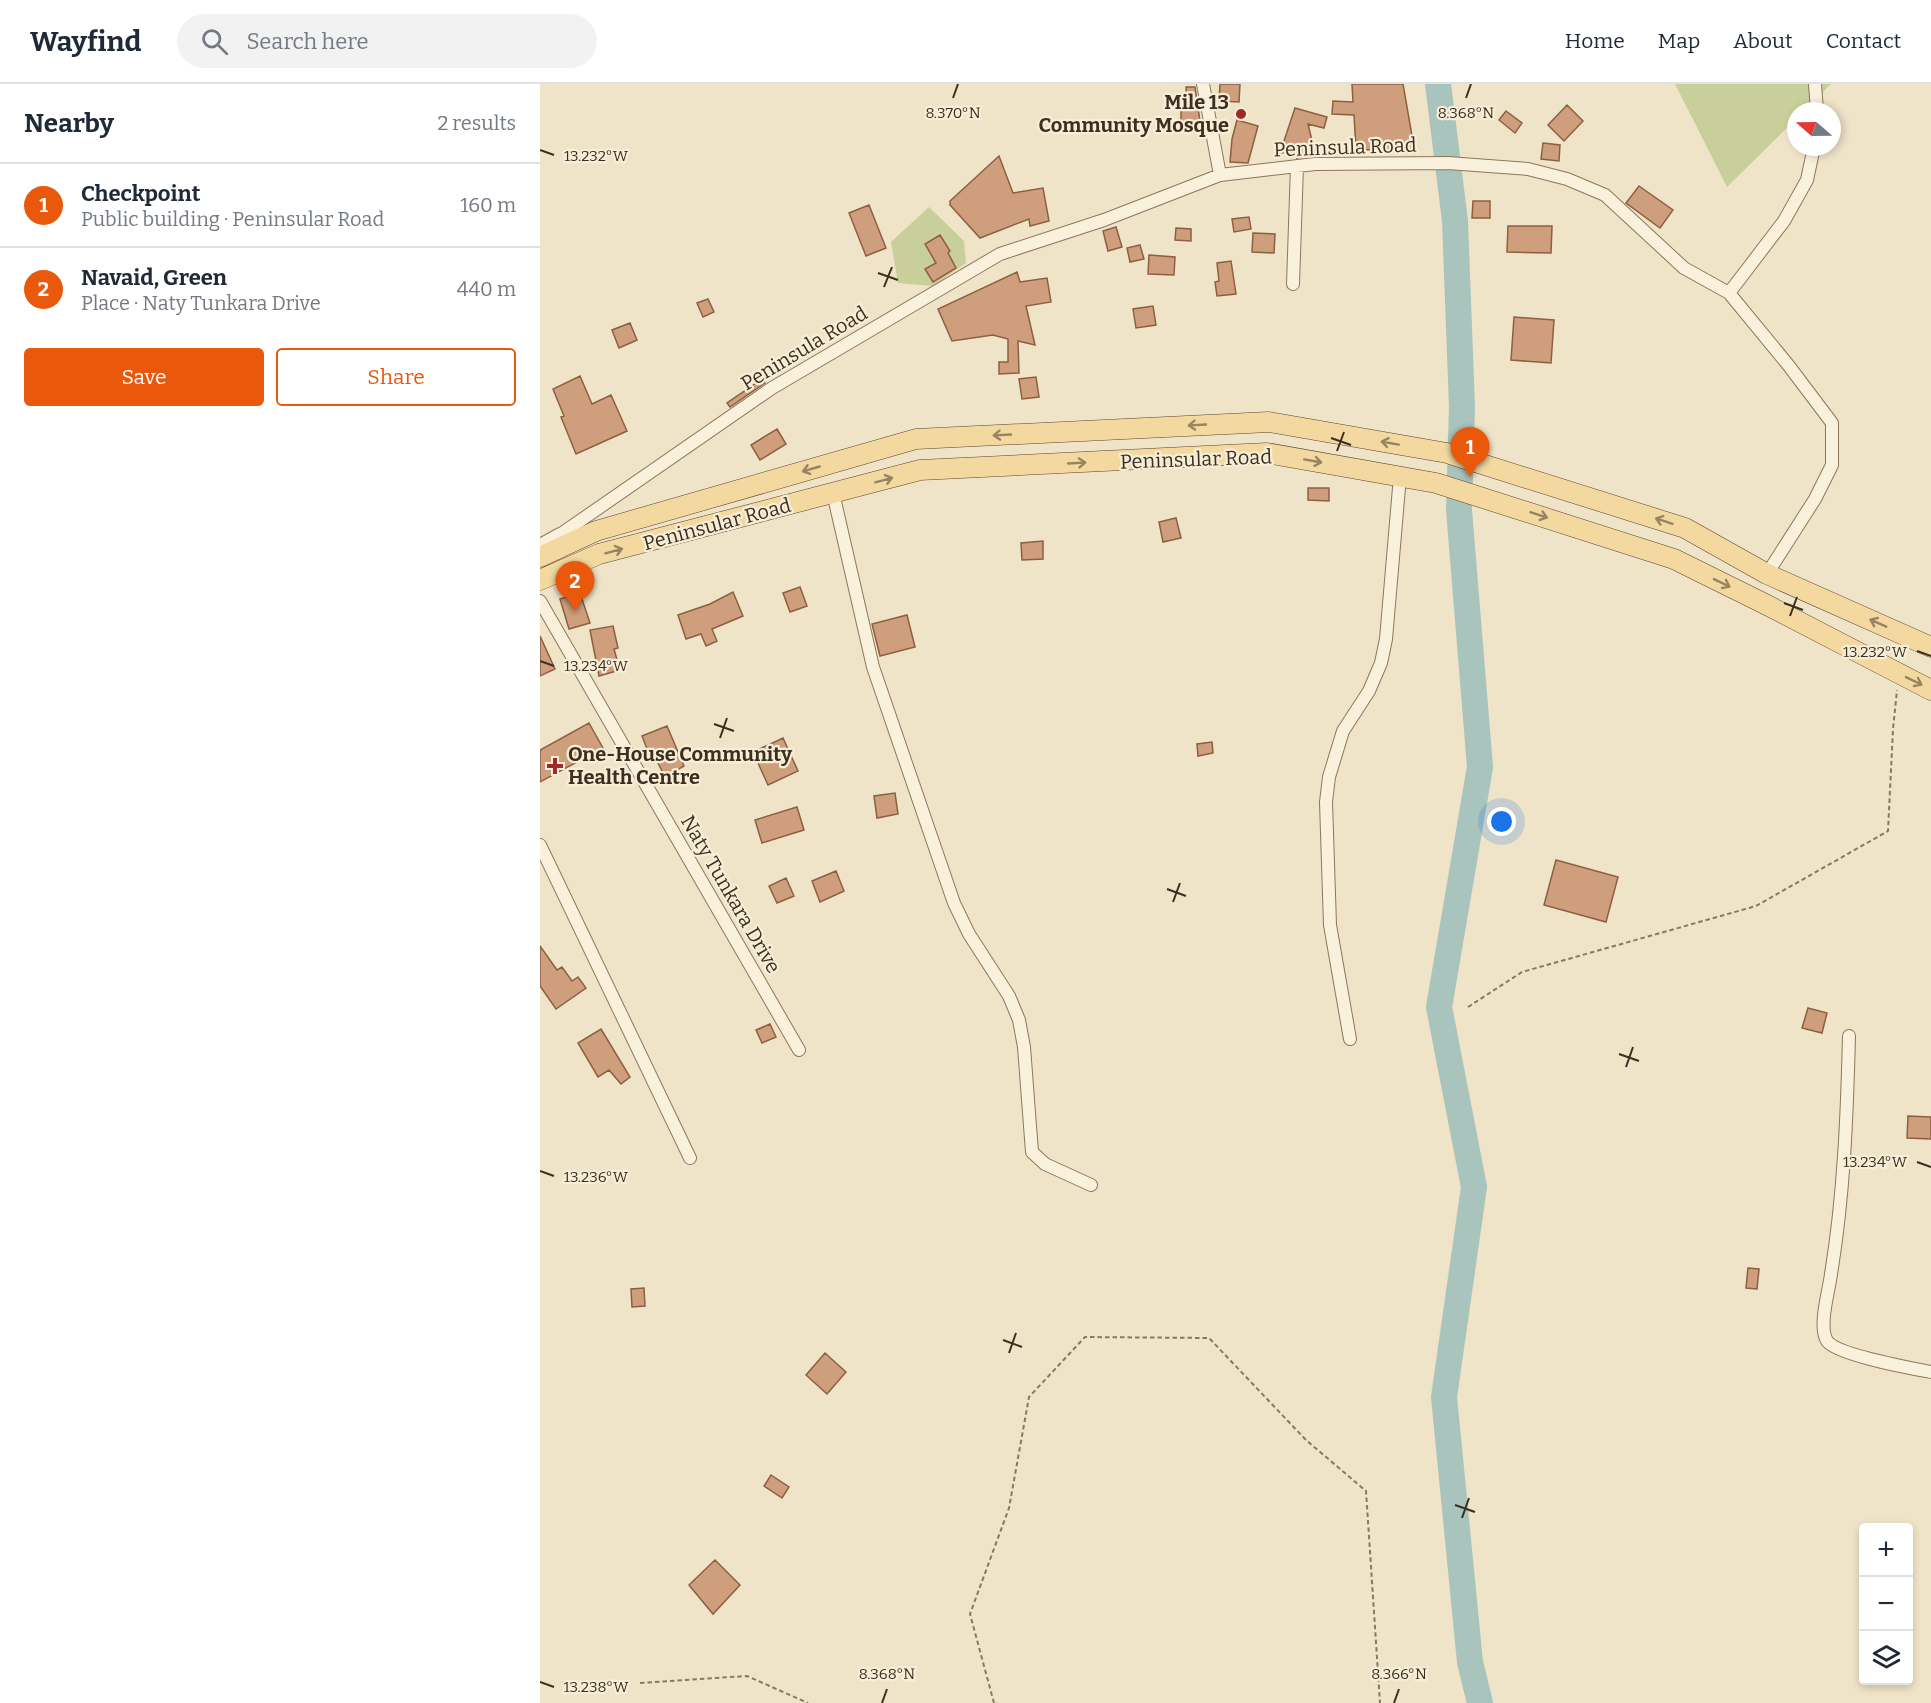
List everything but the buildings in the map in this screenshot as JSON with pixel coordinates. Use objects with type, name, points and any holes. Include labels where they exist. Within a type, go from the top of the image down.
[{"type":"main road","name":"Peninsular Road","points":[[543,551],[596,531],[916,439],[1269,422],[1447,453],[1685,528],[1767,574],[1931,647]]},
{"type":"main road","name":"Peninsular Road","points":[[540,580],[599,554],[920,470],[1267,453],[1436,483],[1674,560],[1765,604],[1931,690]]},
{"type":"street","points":[[1203,84],[1220,175]]},
{"type":"street","points":[[1815,84],[1816,102]]},
{"type":"street","points":[[1729,293],[1790,211],[1807,180],[1812,156]]},
{"type":"street","name":"Peninsula Road","points":[[543,551],[561,534],[772,388],[1000,254],[1104,220],[1220,175],[1315,164],[1448,163],[1528,169],[1567,179],[1605,195],[1684,268],[1729,293],[1790,366],[1832,423],[1832,465],[1815,499],[1767,574]]},
{"type":"street","points":[[1293,284],[1297,166]]},
{"type":"street","points":[[1350,1040],[1330,925],[1326,802],[1329,777],[1343,730],[1372,685],[1384,647],[1400,476]]},
{"type":"street","points":[[833,493],[873,667],[954,903],[969,934],[1009,996],[1019,1020],[1024,1047],[1032,1152],[1045,1164],[1091,1185]]},
{"type":"street","name":"Naty Tunkara Drive","points":[[540,601],[799,1050]]},
{"type":"street","points":[[540,845],[690,1158]]},
{"type":"street","points":[[1849,1036],[1844,1159],[1835,1250],[1822,1331],[1828,1343],[1852,1354],[1931,1372]]},
{"type":"path","points":[[1468,1007],[1522,972],[1756,906],[1888,831],[1893,729],[1899,674]]},
{"type":"path","points":[[994,1703],[970,1614],[1009,1508],[1029,1397],[1085,1337],[1209,1338],[1306,1440],[1366,1491],[1380,1703]]},
{"type":"path","points":[[640,1683],[747,1677],[808,1703]]},
{"type":"green space","points":[[1675,84],[1831,84],[1813,102],[1787,102],[1787,128],[1727,187]]},
{"type":"green space","points":[[929,207],[964,241],[966,263],[933,286],[898,283],[891,242]]},
{"type":"waterway","points":[[1438,84],[1455,221],[1462,407],[1459,510],[1480,767],[1439,1007],[1474,1187],[1444,1397],[1470,1662],[1480,1703]]},
{"type":"place","name":"Mile 13 Community Mosque","points":[[1241,114]]},
{"type":"place","name":"Checkpoint","points":[[1470,477]]},
{"type":"place","name":"Navaid, Green","points":[[575,611]]},
{"type":"place","name":"One-House Community Health Centre","points":[[555,766]]}]
